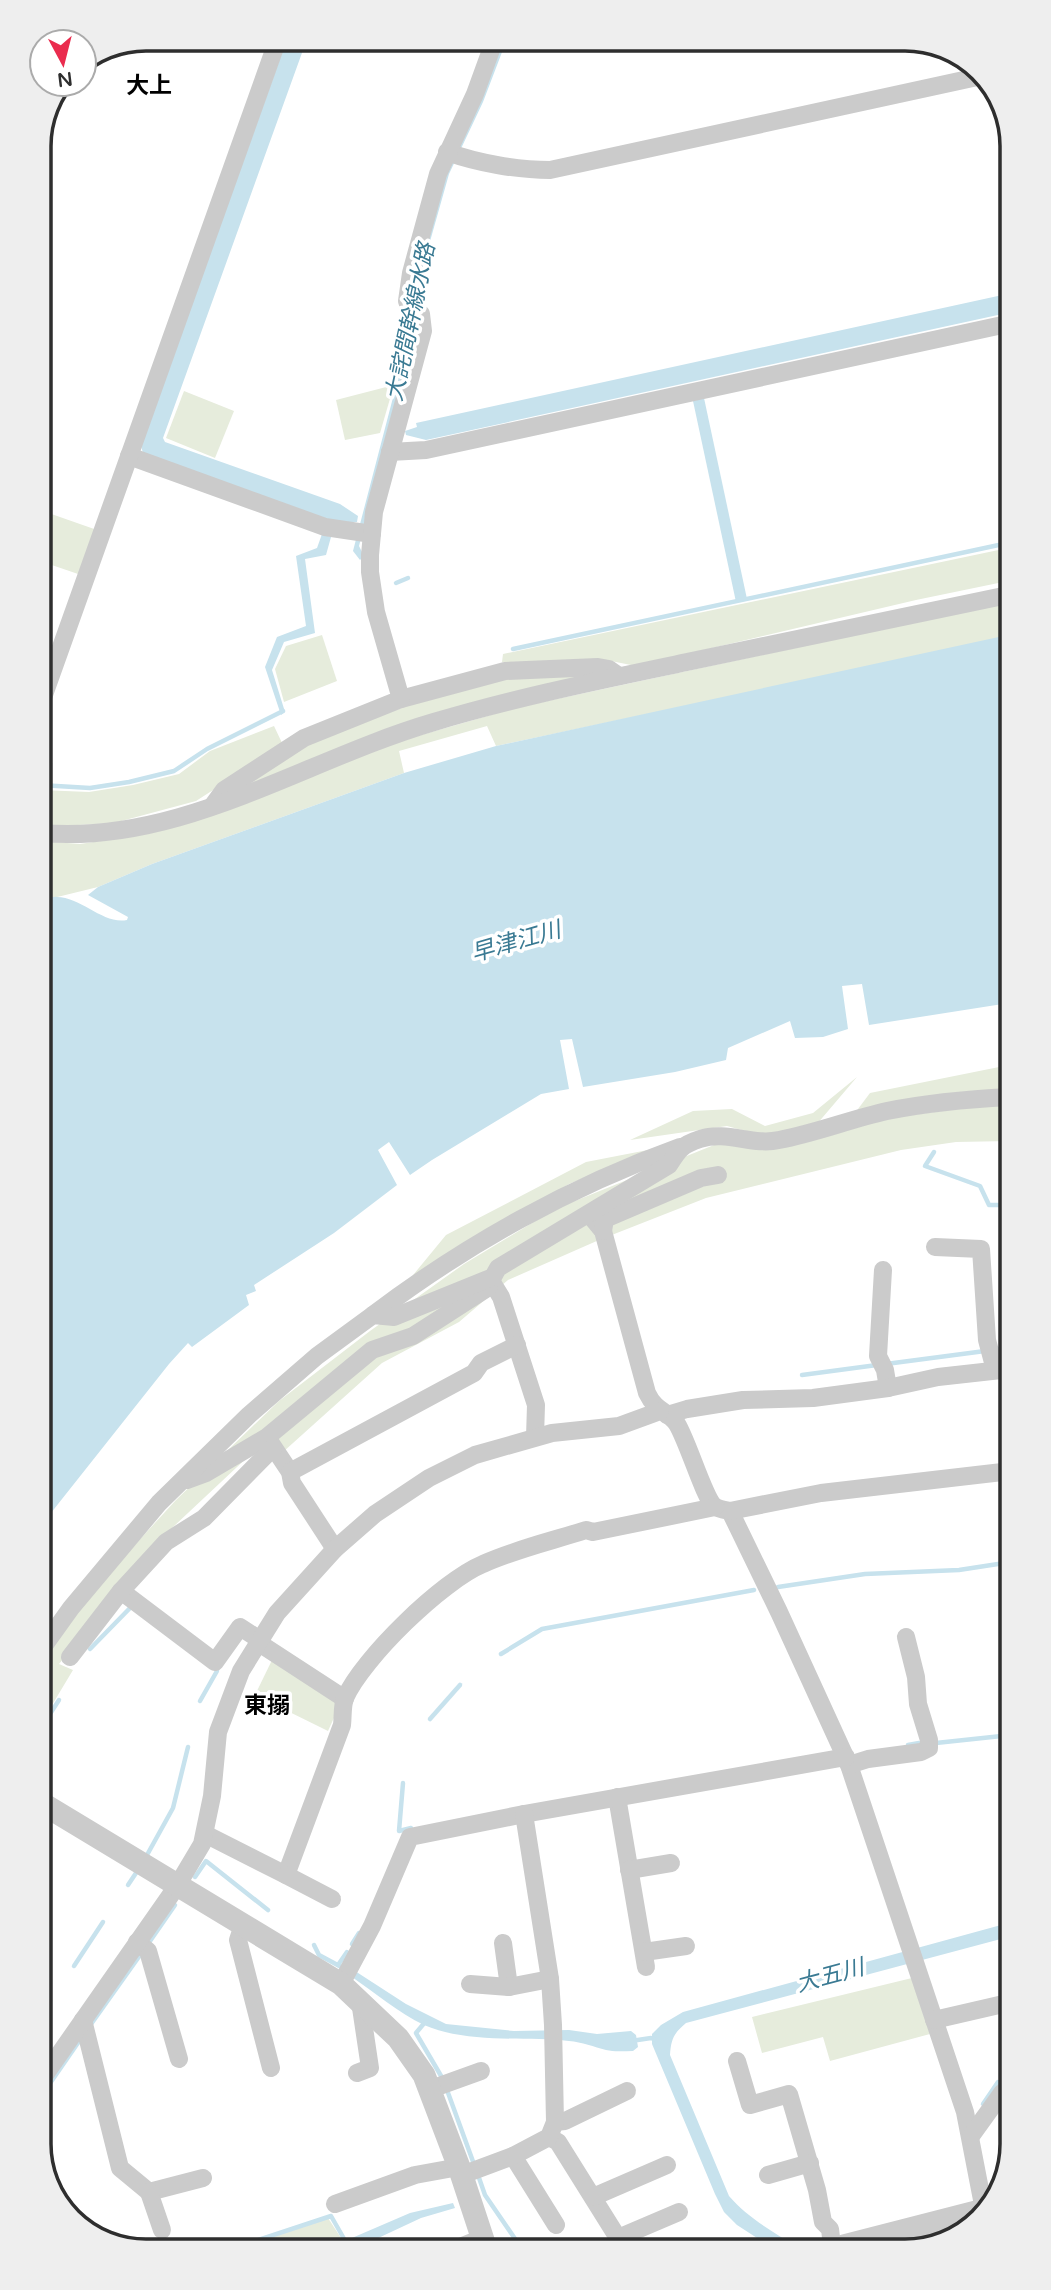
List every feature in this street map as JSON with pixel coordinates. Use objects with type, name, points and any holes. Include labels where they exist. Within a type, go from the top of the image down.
[{"type":"street","points":[[51,675],[273,51]]},
{"type":"street","points":[[401,699],[376,612],[364,533],[374,512],[423,331],[415,310],[407,301],[411,273],[438,174],[454,155],[491,51]]},
{"type":"street","points":[[454,155],[535,170],[550,170],[971,78]]},
{"type":"street","points":[[390,452],[426,450],[1000,326]]},
{"type":"street","points":[[129,456],[325,527],[364,533]]},
{"type":"street","points":[[51,834],[72,836],[107,833],[211,808],[370,744],[434,722],[619,676],[1000,597]]},
{"type":"street","points":[[211,808],[224,790],[304,738],[401,699],[505,671],[598,667],[609,669],[619,676]]},
{"type":"street","points":[[51,1636],[159,1503],[259,1407],[317,1356],[451,1261],[557,1199],[631,1165],[702,1138],[728,1135],[756,1141],[777,1141],[890,1111],[1000,1098]]},
{"type":"street","points":[[70,1657],[121,1591],[166,1542],[204,1518],[270,1443],[372,1350],[413,1336],[493,1281],[498,1268],[669,1165],[680,1147]]},
{"type":"street","points":[[603,1231],[605,1219],[701,1178],[718,1175]]},
{"type":"street","points":[[589,1214],[603,1231],[647,1393],[653,1406],[675,1421],[688,1445],[709,1499],[722,1509],[848,1761],[971,2136],[984,2197]]},
{"type":"street","points":[[51,2068],[85,2028],[143,1946],[202,1844],[212,1796],[218,1732],[241,1671],[277,1613],[335,1549],[375,1514],[429,1478],[475,1455],[536,1437],[619,1426],[664,1413],[743,1400],[813,1398],[887,1388],[997,1361],[987,1340],[981,1248],[936,1247]]},
{"type":"street","points":[[883,1270],[877,1356],[883,1366],[887,1388]]},
{"type":"street","points":[[373,1315],[394,1317],[493,1281]]},
{"type":"street","points":[[493,1281],[536,1405],[536,1437]]},
{"type":"street","points":[[290,1472],[474,1373],[481,1363],[517,1345]]},
{"type":"street","points":[[180,1482],[270,1443]]},
{"type":"street","points":[[270,1443],[290,1472],[292,1483],[335,1549]]},
{"type":"street","points":[[286,1875],[342,1725],[345,1699],[366,1667],[421,1607],[481,1564],[586,1530],[593,1532],[821,1493],[1000,1472]]},
{"type":"street","points":[[121,1591],[215,1662],[240,1627],[257,1638],[259,1643],[345,1699]]},
{"type":"street","points":[[346,1975],[372,1926],[410,1837],[617,1797],[921,1752],[929,1748],[906,1637]]},
{"type":"street","points":[[617,1797],[645,1960],[686,1946]]},
{"type":"street","points":[[51,1809],[243,1925],[346,1975],[360,2001],[441,2086],[468,2170],[483,2239]]},
{"type":"street","points":[[524,1814],[550,1979],[554,2025],[552,2129],[618,2238],[679,2212]]},
{"type":"street","points":[[205,1834],[332,1899]]},
{"type":"street","points":[[629,1870],[671,1863]]},
{"type":"street","points":[[243,1925],[238,1940],[271,2068]]},
{"type":"street","points":[[503,1943],[509,1987]]},
{"type":"street","points":[[143,1946],[178,2059]]},
{"type":"street","points":[[470,1984],[509,1987],[550,1979]]},
{"type":"street","points":[[357,2073],[370,2068],[360,2001]]},
{"type":"street","points":[[934,2020],[1000,2006]]},
{"type":"street","points":[[85,2028],[120,2168],[149,2192],[162,2230]]},
{"type":"street","points":[[737,2061],[750,2105],[789,2094],[810,2163],[823,2222],[830,2229],[831,2239]]},
{"type":"street","points":[[441,2086],[481,2071]]},
{"type":"street","points":[[335,2204],[415,2175],[468,2170],[513,2156],[565,2121],[627,2091]]},
{"type":"street","points":[[971,2136],[1000,2097]]},
{"type":"street","points":[[513,2156],[556,2225]]},
{"type":"street","points":[[768,2175],[810,2163]]},
{"type":"street","points":[[593,2197],[667,2165]]},
{"type":"street","points":[[149,2192],[204,2178]]},
{"type":"street","points":[[878,2239],[958,2223]]},
{"type":"green space","points":[[394,385],[380,433],[345,440],[336,400]]},
{"type":"green space","points":[[184,391],[234,411],[215,458],[166,438]]},
{"type":"green space","points":[[51,514],[97,530],[81,575],[51,565]]},
{"type":"green space","points":[[1000,550],[1000,583],[636,666],[611,661],[502,662],[503,654]]},
{"type":"green space","points":[[1000,604],[1000,647],[826,676],[496,746],[487,726],[399,751],[404,773],[152,864],[98,887],[51,899],[51,842],[80,844],[134,836],[397,742],[515,708]]},
{"type":"green space","points":[[322,635],[337,681],[284,702],[275,669],[286,646]]},
{"type":"green space","points":[[601,675],[242,790],[309,740],[428,699],[518,676]]},
{"type":"green space","points":[[274,726],[283,745],[196,801],[114,823],[51,826],[51,790],[89,792],[179,774],[210,751]]},
{"type":"green space","points":[[1000,1067],[1000,1091],[855,1113],[870,1093]]},
{"type":"green space","points":[[857,1077],[817,1124],[768,1137],[727,1126],[630,1140],[693,1111],[732,1109],[765,1126],[813,1113]]},
{"type":"green space","points":[[1000,1106],[1000,1141],[956,1142],[901,1150],[706,1198],[599,1240],[508,1280],[459,1322],[382,1363],[283,1452],[253,1452],[156,1543],[59,1664],[73,1670],[51,1707],[51,1649],[99,1584],[176,1500],[279,1401],[464,1264],[555,1209],[719,1143],[973,1107]]},
{"type":"green space","points":[[653,1149],[569,1184],[409,1280],[446,1235],[586,1162]]},
{"type":"green space","points":[[274,1656],[342,1700],[328,1731],[255,1695]]},
{"type":"green space","points":[[912,1978],[930,2034],[830,2061],[823,2037],[762,2053],[752,2017]]},
{"type":"green space","points":[[328,2218],[342,2239],[267,2239]]},
{"type":"water","points":[[283,51],[303,51],[163,438],[165,442],[340,504],[358,516],[357,522],[331,522],[143,453],[141,446]]},
{"type":"water","points":[[497,51],[502,51],[483,102],[449,174],[418,284],[418,321],[359,546],[364,556],[360,560],[353,551],[414,317],[414,281],[445,172]]},
{"type":"water","points":[[1000,296],[1000,315],[426,440],[406,435],[405,431],[417,427],[416,423]]},
{"type":"water","points":[[704,398],[747,599],[736,602],[693,401]]},
{"type":"water","points":[[322,534],[331,537],[326,555],[305,559],[315,633],[284,642],[272,670],[285,712],[281,715],[265,667],[277,637],[306,626],[296,556],[317,548]]},
{"type":"water","name":"早津江川","points":[[1000,637],[1000,1004],[869,1025],[862,984],[842,986],[848,1029],[823,1037],[795,1038],[790,1021],[728,1048],[726,1060],[675,1072],[583,1087],[572,1039],[560,1040],[569,1089],[541,1094],[410,1175],[389,1142],[378,1150],[397,1185],[334,1233],[254,1285],[256,1291],[246,1295],[249,1305],[192,1347],[188,1343],[51,1513],[51,898],[66,898],[110,919],[127,920],[128,917],[88,895],[98,887],[152,864],[404,773],[496,746]]},
{"type":"water","name":"大五川","points":[[1000,1925],[1000,1939],[686,2023],[674,2037],[670,2055],[729,2196],[753,2218],[785,2239],[759,2239],[737,2225],[724,2212],[715,2194],[652,2044],[652,2034],[661,2025],[683,2012]]},
{"type":"water","points":[[355,1971],[406,2004],[446,2024],[514,2031],[569,2030],[597,2034],[631,2031],[636,2035],[638,2047],[633,2051],[612,2051],[574,2042],[477,2037],[441,2031],[424,2025],[387,2002],[352,1977]]},
{"type":"water","points":[[453,2203],[455,2208],[421,2218],[376,2239],[350,2239],[410,2213]]},
{"type":"waterway","points":[[513,649],[1000,545]]},
{"type":"waterway","name":"大詫間幹線水路","points":[[396,583],[408,578]]},
{"type":"waterway","points":[[51,786],[90,788],[174,771],[207,749],[283,711]]},
{"type":"waterway","points":[[934,1152],[925,1166],[980,1186],[989,1205],[1000,1205]]},
{"type":"waterway","points":[[993,1350],[1000,1349]]},
{"type":"waterway","points":[[886,1364],[985,1351]]},
{"type":"waterway","points":[[802,1375],[877,1365]]},
{"type":"waterway","points":[[778,1587],[865,1574],[959,1570],[1000,1564]]},
{"type":"waterway","points":[[501,1654],[542,1629],[754,1590]]},
{"type":"waterway","points":[[90,1649],[130,1608]]},
{"type":"waterway","points":[[200,1701],[217,1671]]},
{"type":"waterway","points":[[430,1719],[460,1685]]},
{"type":"waterway","points":[[51,1712],[59,1700]]},
{"type":"waterway","points":[[936,1743],[1000,1736]]},
{"type":"waterway","points":[[908,1745],[919,1743]]},
{"type":"waterway","points":[[147,1855],[173,1808],[188,1747]]},
{"type":"waterway","points":[[403,1783],[399,1831],[411,1828]]},
{"type":"waterway","points":[[195,1877],[206,1861],[268,1910]]},
{"type":"waterway","points":[[128,1885],[136,1873]]},
{"type":"waterway","points":[[148,1944],[175,1905]]},
{"type":"waterway","points":[[74,1966],[103,1922]]},
{"type":"waterway","points":[[352,1944],[359,1933]]},
{"type":"waterway","points":[[314,1945],[319,1955],[345,1969]]},
{"type":"waterway","points":[[89,2027],[143,1951]]},
{"type":"waterway","points":[[338,1965],[347,1952]]},
{"type":"waterway","points":[[426,2021],[416,2033],[444,2081]]},
{"type":"waterway","points":[[51,2082],[82,2037]]},
{"type":"waterway","points":[[631,2041],[651,2038],[656,2040]]},
{"type":"waterway","points":[[983,2104],[998,2082]]},
{"type":"waterway","points":[[447,2090],[475,2167]]},
{"type":"waterway","points":[[478,2175],[485,2195],[515,2239]]},
{"type":"waterway","points":[[261,2239],[331,2216],[344,2239]]},
{"type":"district","name":"大上","points":[[149,86]]},
{"type":"district","name":"東搦","points":[[267,1706]]}]
